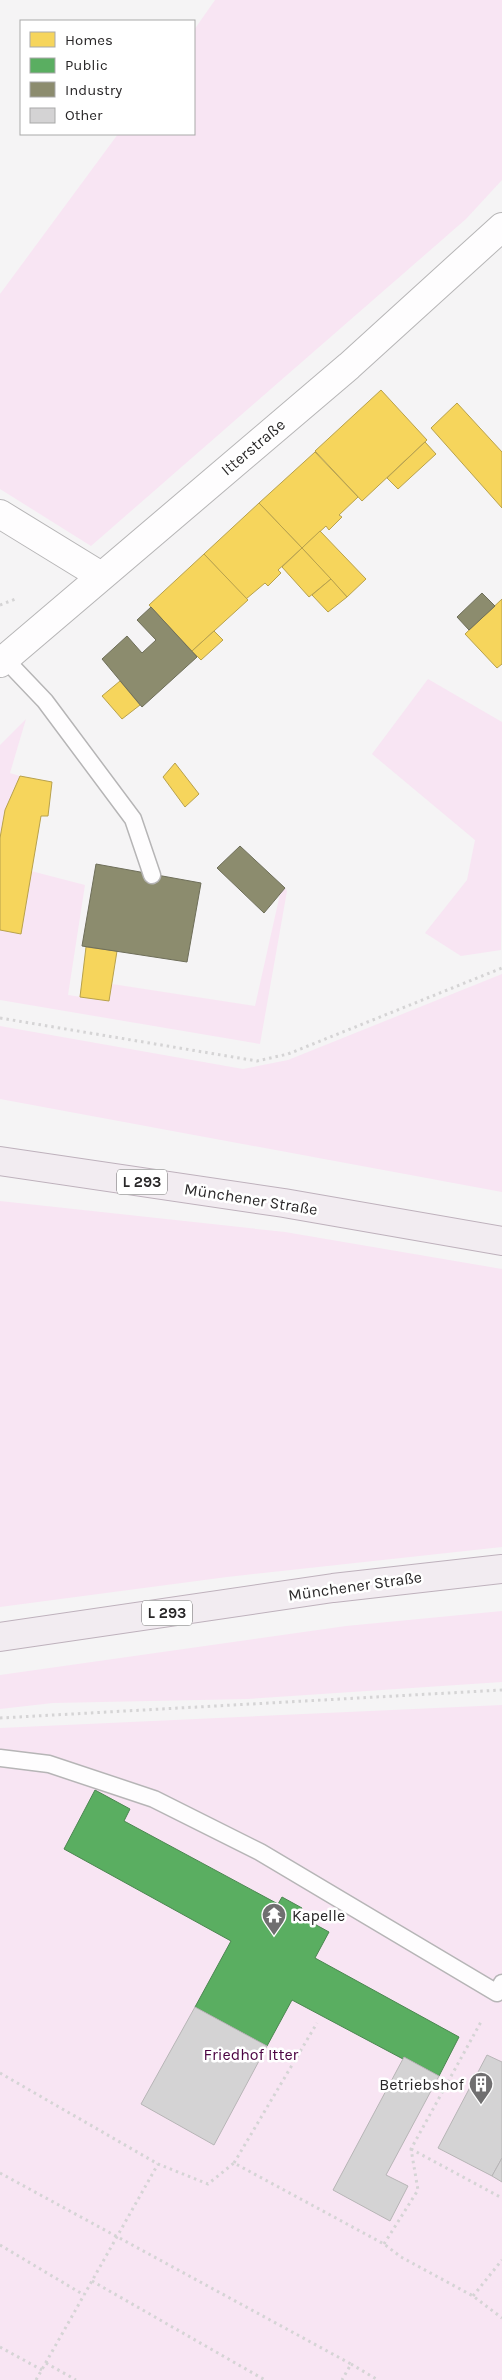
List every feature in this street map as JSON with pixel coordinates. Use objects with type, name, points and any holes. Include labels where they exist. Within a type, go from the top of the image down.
[{"type":"main road","name":"Münchener Straße","points":[[0,1161],[284,1203],[502,1241]]},
{"type":"main road","name":"Münchener Straße","points":[[0,1637],[333,1588],[502,1569]]},
{"type":"street","name":"Itterstraße","points":[[2,660],[349,366],[502,227]]},
{"type":"street","points":[[0,514],[101,576]]},
{"type":"lane","points":[[2,660],[45,701],[133,819],[152,875]]},
{"type":"lane","points":[[0,1758],[49,1764],[154,1799],[260,1852],[499,1988]]},
{"type":"path","points":[[0,1018],[257,1061],[288,1054],[502,968]]},
{"type":"path","points":[[0,1718],[502,1690]]},
{"type":"path","points":[[384,2244],[418,2190],[410,2149],[499,1988]]},
{"type":"path","points":[[0,2073],[158,2164],[208,2184],[234,2163],[316,2023]]},
{"type":"path","points":[[410,2149],[502,2198]]},
{"type":"path","points":[[234,2163],[384,2244],[402,2257],[473,2296],[502,2318]]},
{"type":"path","points":[[36,2380],[158,2164]]},
{"type":"path","points":[[0,2174],[378,2380]]},
{"type":"path","points":[[0,2246],[84,2295]]},
{"type":"path","points":[[473,2296],[502,2260]]},
{"type":"path","points":[[92,2281],[264,2380]]},
{"type":"path","points":[[0,2347],[42,2370]]},
{"type":"path","points":[[45,2363],[76,2380]]},
{"type":"path","points":[[342,2380],[350,2364]]},
{"type":"green space","points":[[215,0],[502,0],[502,180],[466,219],[91,546],[0,489],[0,294],[117,135],[195,135],[195,29]]},
{"type":"green space","points":[[428,679],[502,722],[501,950],[461,956],[425,933],[467,880],[475,840],[372,754]]},
{"type":"green space","points":[[26,719],[10,773],[20,776],[5,810],[0,838],[0,745]]},
{"type":"green space","points":[[31,871],[85,885],[68,995],[109,1001],[112,984],[255,1006],[280,894],[285,888],[287,891],[260,1044],[0,1000],[0,930],[20,934]]},
{"type":"green space","points":[[502,974],[502,1192],[0,1099],[0,1026],[243,1069],[288,1060]]},
{"type":"green space","points":[[0,1201],[285,1232],[502,1269],[502,1547],[227,1577],[0,1607]]},
{"type":"green space","points":[[502,1611],[502,1682],[248,1699],[53,1703],[0,1709],[0,1675],[346,1626]]},
{"type":"green space","name":"Friedhof Itter","points":[[502,1705],[502,2380],[0,2380],[0,1728]]},
{"type":"building: Homes","points":[[381,390],[427,440],[362,501],[315,451]]},
{"type":"building: Homes","points":[[457,403],[502,452],[502,508],[431,428]]},
{"type":"building: Homes","points":[[425,442],[436,454],[398,489],[387,478]]},
{"type":"building: Homes","points":[[315,452],[358,497],[339,515],[342,517],[329,530],[326,526],[302,548],[259,503]]},
{"type":"building: Homes","points":[[259,503],[302,548],[278,570],[281,573],[268,586],[265,583],[246,599],[204,554]]},
{"type":"building: Homes","points":[[320,531],[366,579],[347,597],[302,548]]},
{"type":"building: Homes","points":[[302,548],[331,579],[309,597],[282,567]]},
{"type":"building: Homes","points":[[204,554],[248,600],[192,651],[149,605]]},
{"type":"building: Homes","points":[[331,579],[347,597],[328,612],[312,595]]},
{"type":"building: Homes","points":[[502,599],[502,664],[497,668],[465,634]]},
{"type":"building: Homes","points":[[214,631],[223,640],[201,660],[192,651]]},
{"type":"building: Homes","points":[[120,681],[140,705],[122,719],[102,696]]},
{"type":"building: Homes","points":[[175,763],[199,794],[185,807],[163,777]]},
{"type":"building: Homes","points":[[20,776],[52,782],[48,816],[41,816],[21,934],[0,930],[0,838],[5,810]]},
{"type":"building: Homes","points":[[86,947],[117,951],[109,1001],[80,997]]},
{"type":"building: Public","name":"Kapelle","points":[[95,1790],[130,1809],[124,1821],[278,1904],[282,1897],[302,1908],[298,1915],[329,1932],[315,1958],[459,2037],[439,2076],[292,2000],[267,2046],[195,2007],[231,1941],[64,1849]]},
{"type":"building: Industry","points":[[482,593],[495,606],[469,630],[457,617]]},
{"type":"building: Industry","points":[[151,607],[197,657],[142,707],[102,659],[127,636],[142,653],[156,640],[137,620]]},
{"type":"building: Industry","points":[[240,846],[285,888],[264,913],[217,868]]},
{"type":"building: Industry","points":[[96,864],[201,883],[187,962],[82,946]]},
{"type":"building: Other","points":[[195,2007],[267,2046],[214,2145],[141,2104]]},
{"type":"building: Other","name":"Betriebshof","points":[[487,2055],[502,2062],[502,2158],[492,2176],[438,2148]]},
{"type":"building: Other","points":[[404,2057],[439,2076],[386,2175],[408,2186],[390,2221],[333,2190]]},
{"type":"building: Other","points":[[502,2158],[502,2182],[492,2176]]},
{"type":"place","name":"Kapelle","points":[[274,1936]]},
{"type":"place","name":"Betriebshof","points":[[481,2105]]}]
